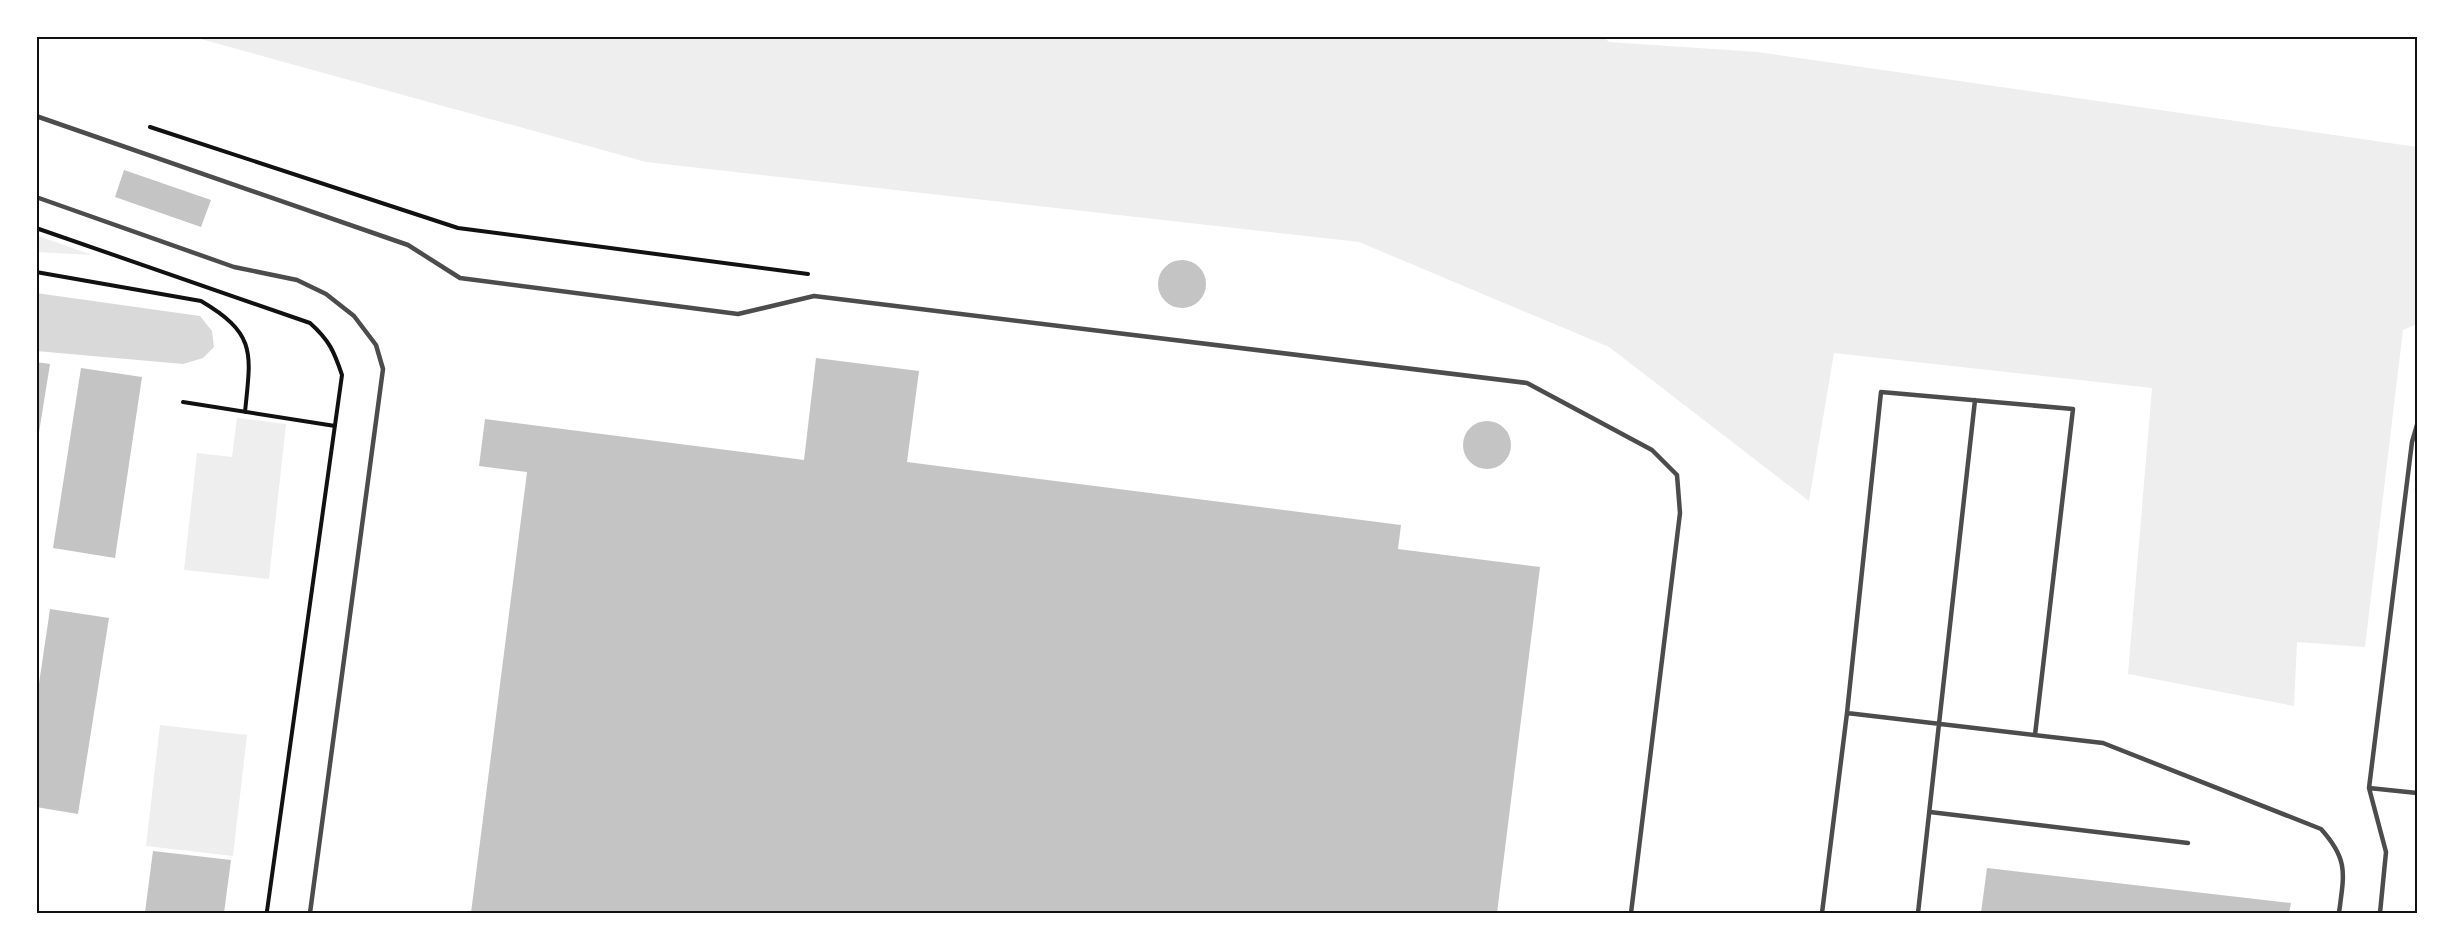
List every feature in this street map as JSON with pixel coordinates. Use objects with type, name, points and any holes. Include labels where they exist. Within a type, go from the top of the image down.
[{"type":"lane","points":[[36,116],[408,245],[460,278],[738,314],[814,296],[1527,382],[1652,450],[1677,475],[1680,513],[1631,913]]},
{"type":"lane","points":[[36,197],[234,267],[297,280],[326,294],[354,316],[376,345],[383,369],[310,913]]},
{"type":"lane","points":[[1822,913],[1847,713],[1881,392],[2073,409],[2035,735]]},
{"type":"lane","points":[[1918,913],[1975,400]]},
{"type":"lane","points":[[2380,913],[2386,852],[2369,788],[2412,442],[2417,425]]},
{"type":"lane","points":[[1847,713],[2103,743],[2321,829],[2337,847],[2342,862],[2339,913]]},
{"type":"lane","points":[[2369,788],[2417,793]]},
{"type":"lane","points":[[1930,812],[2188,843]]},
{"type":"path","points":[[150,127],[458,228],[820,276]]},
{"type":"path","points":[[36,228],[310,323],[327,338],[342,375],[267,911]]},
{"type":"path","points":[[36,272],[201,301],[224,314],[238,327],[250,360],[245,412]]},
{"type":"path","points":[[183,402],[335,426]]},
{"type":"shaded area","points":[[190,36],[1603,36],[1609,42],[1758,52],[2417,147],[2417,324],[2403,330],[2365,647],[2297,642],[2294,706],[2128,674],[2152,388],[1834,353],[1809,501],[1609,347],[1359,242],[646,162]]},
{"type":"shaded area","points":[[36,235],[92,255],[36,252]]},
{"type":"shaded area","points":[[36,293],[200,316],[212,331],[214,347],[203,358],[183,364],[36,351]]},
{"type":"shaded area","points":[[237,418],[286,424],[269,579],[184,570],[197,453],[232,457]]},
{"type":"shaded area","points":[[160,725],[247,735],[233,856],[146,846]]},
{"type":"building","points":[[124,170],[211,200],[201,227],[115,197]]},
{"type":"building","points":[[1177,260],[1187,260],[1202,270],[1206,284],[1205,293],[1196,304],[1187,308],[1177,308],[1162,298],[1158,289],[1158,279],[1168,264]]},
{"type":"building","points":[[816,358],[919,371],[907,462],[1401,525],[1398,549],[1540,567],[1497,913],[471,913],[527,472],[479,466],[485,419],[804,460]]},
{"type":"building","points":[[36,362],[50,364],[37,445],[36,445]]},
{"type":"building","points":[[81,368],[142,377],[115,558],[53,548]]},
{"type":"building","points":[[1482,421],[1492,421],[1507,431],[1511,445],[1510,454],[1501,465],[1492,469],[1482,469],[1467,459],[1463,450],[1463,440],[1473,425]]},
{"type":"building","points":[[50,609],[109,618],[78,814],[36,807],[36,704]]},
{"type":"building","points":[[153,851],[231,860],[224,913],[145,912]]},
{"type":"building","points":[[1987,868],[2291,903],[2289,913],[1981,913]]}]
